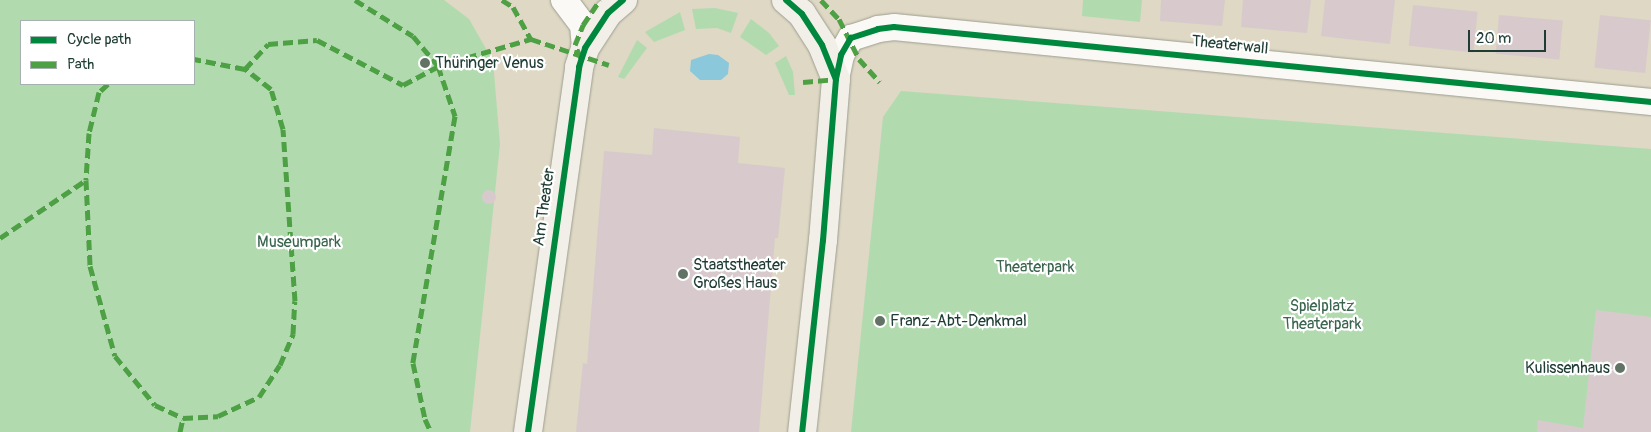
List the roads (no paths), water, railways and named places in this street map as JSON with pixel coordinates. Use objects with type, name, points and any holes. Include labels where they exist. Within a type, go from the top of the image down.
[{"type":"street","points":[[564,0],[583,25],[584,48]]},
{"type":"street","name":"Am Theater","points":[[528,432],[573,98],[584,48],[608,13],[623,0]]},
{"type":"street","points":[[786,0],[802,14],[822,45],[836,80]]},
{"type":"street","points":[[802,432],[823,240],[836,80],[841,55],[851,38],[810,26]]},
{"type":"street","name":"Theaterwall","points":[[851,38],[878,28],[894,27],[1651,102]]},
{"type":"water","points":[[709,54],[718,55],[729,63],[728,74],[721,80],[700,80],[690,71],[691,60]]},
{"type":"place","name":"Thüringer Venus","points":[[425,63]]},
{"type":"place","name":"Staatstheater Großes Haus","points":[[683,274]]},
{"type":"place","name":"Franz-Abt-Denkmal","points":[[880,321]]},
{"type":"place","name":"Kulissenhaus","points":[[1620,368]]},
{"type":"park label","name":"Museumpark","points":[[299,242]]},
{"type":"park label","name":"Theaterpark","points":[[1035,267]]},
{"type":"park label","name":"Spielplatz Theaterpark","points":[[1322,315]]}]
